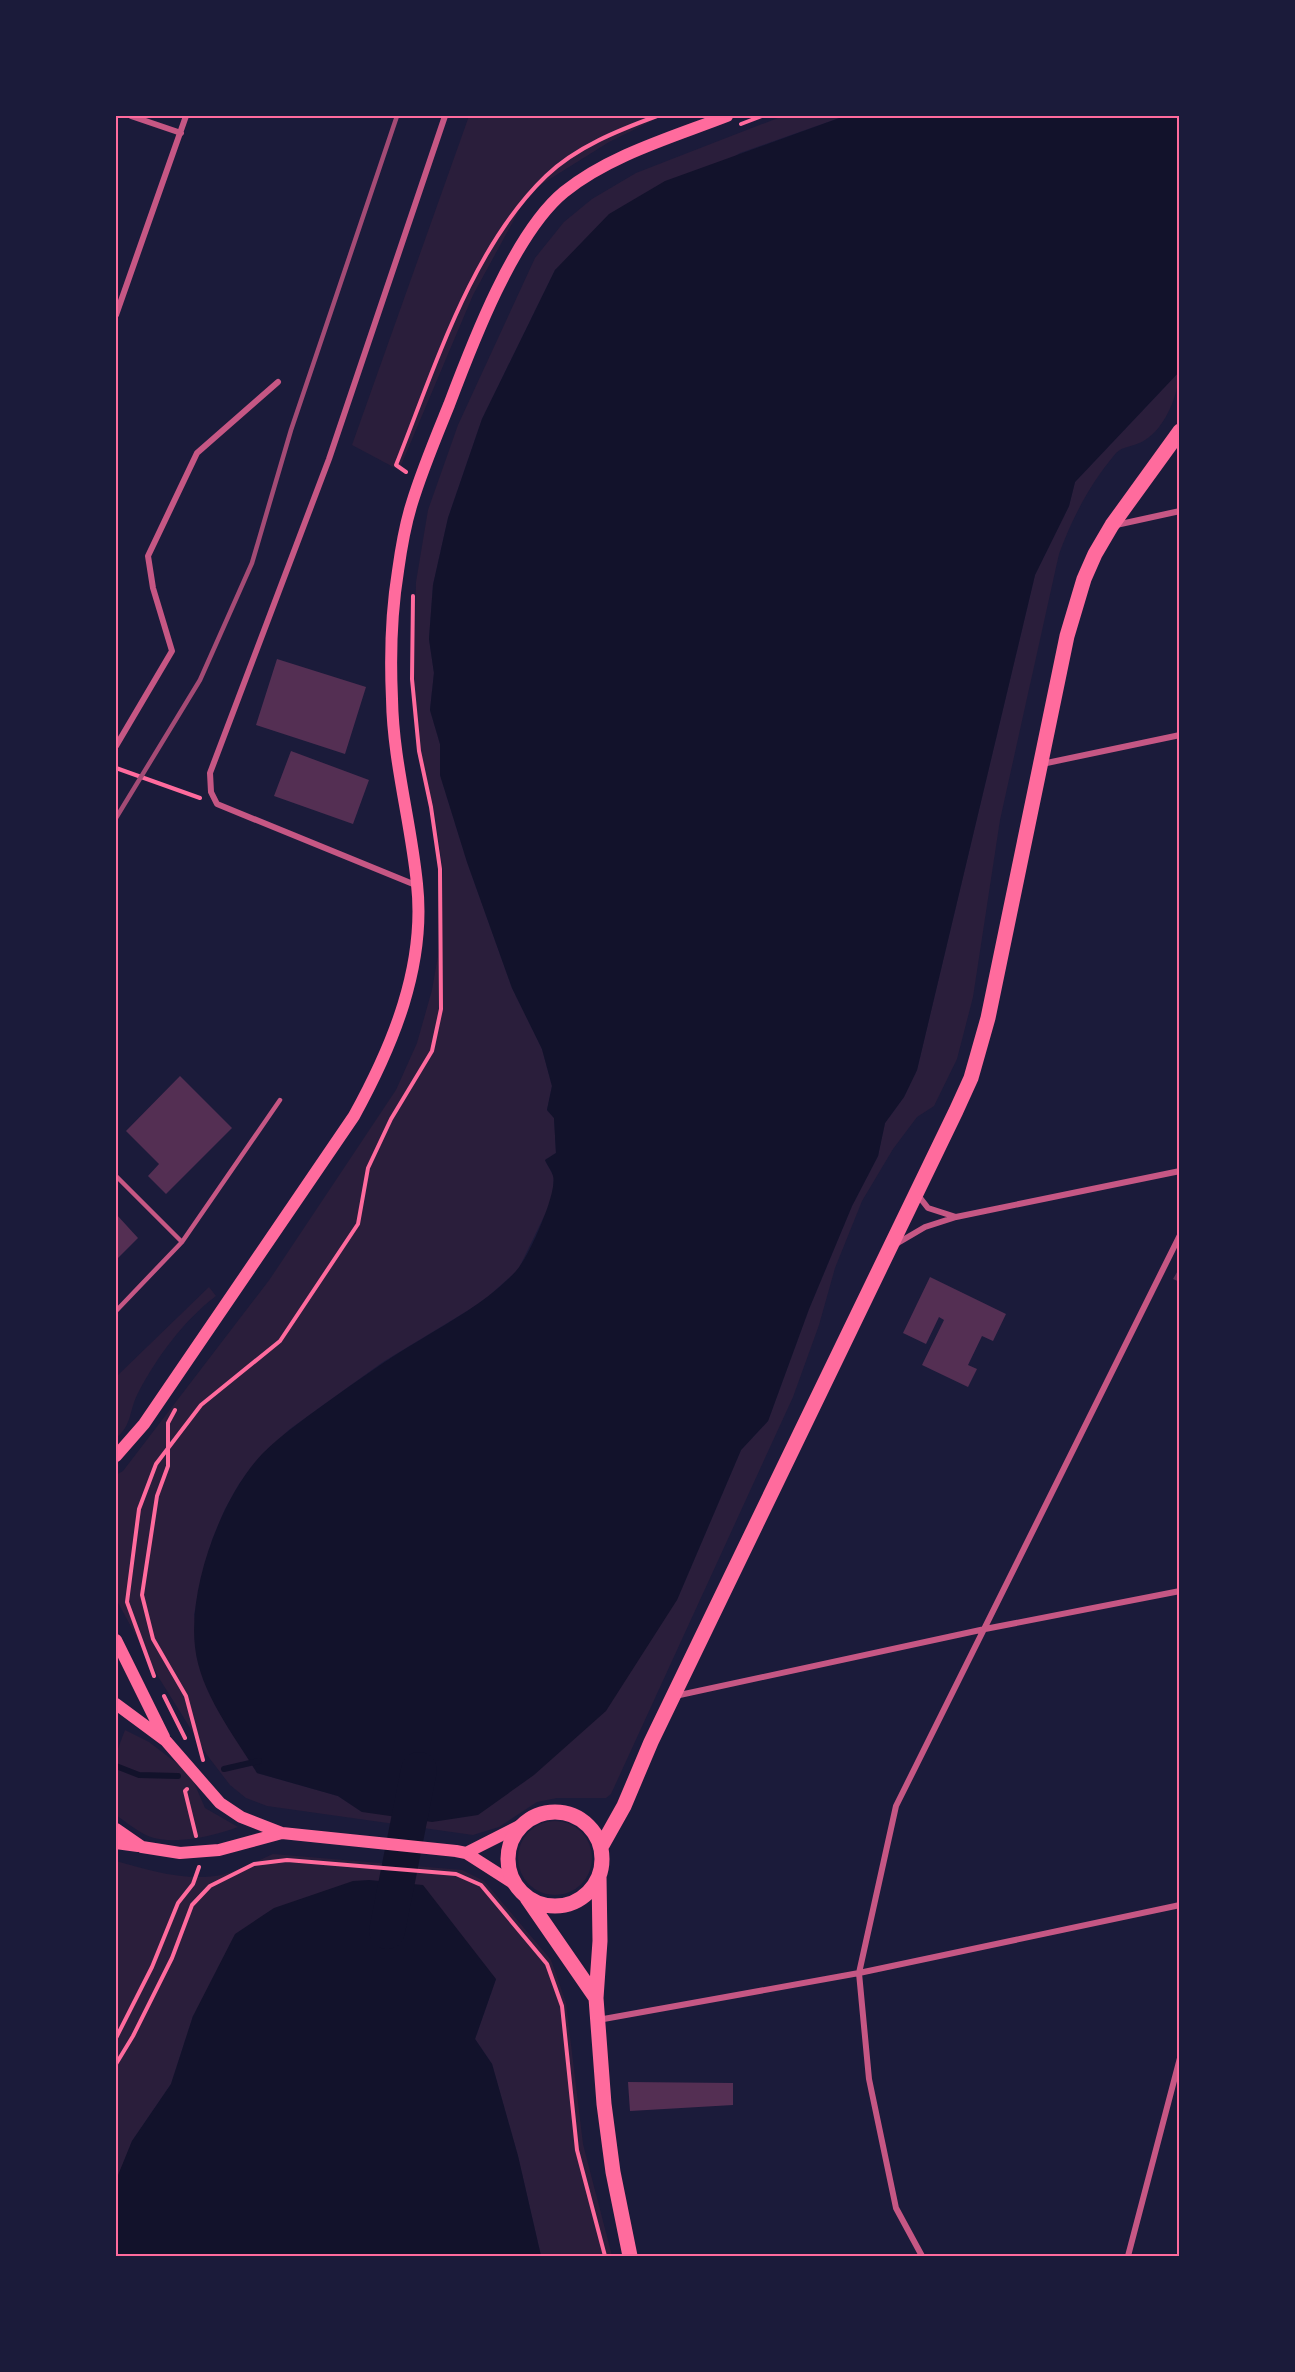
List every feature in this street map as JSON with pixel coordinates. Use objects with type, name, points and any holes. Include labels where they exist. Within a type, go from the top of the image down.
[{"type":"main road","points":[[116,1456],[144,1424],[354,1116],[380,1069],[400,1018],[412,970],[418,932],[418,886],[392,704],[390,634],[398,571],[411,505],[468,354],[531,228],[564,192],[606,165],[727,116]]},
{"type":"main road","points":[[601,1847],[624,1806],[651,1742],[893,1245],[971,1078],[979,1051],[1077,601],[1095,554],[1112,525],[1179,431]]},
{"type":"main road","points":[[116,1640],[166,1741]]},
{"type":"main road","points":[[116,1704],[166,1741],[201,1772],[220,1803],[241,1817],[282,1833],[461,1852],[538,1903],[553,1906],[567,1905],[581,1899],[592,1889],[599,1876]]},
{"type":"main road","points":[[461,1852],[550,1813],[572,1815],[590,1828],[601,1847],[600,1941],[596,1998],[612,2172],[630,2256]]},
{"type":"main road","points":[[529,1821],[519,1830],[512,1843],[509,1857],[510,1872],[596,1998]]},
{"type":"main road","points":[[116,1829],[141,1847]]},
{"type":"main road","points":[[116,1843],[180,1853],[198,1852],[219,1850],[282,1833]]},
{"type":"street","points":[[131,116],[181,133]]},
{"type":"street","points":[[116,315],[186,116]]},
{"type":"street","points":[[418,886],[217,804],[211,792],[210,773],[328,459],[445,116]]},
{"type":"street","points":[[116,746],[172,651],[153,588],[148,556],[197,453],[278,382]]},
{"type":"street","points":[[1112,525],[1179,511]]},
{"type":"street","points":[[1040,765],[1179,735]]},
{"type":"street","points":[[893,1245],[925,1227],[956,1217],[1179,1171]]},
{"type":"street","points":[[917,1194],[928,1208],[956,1217]]},
{"type":"street","points":[[922,2256],[896,2208],[869,2079],[859,1973],[896,1806],[1179,1235]]},
{"type":"street","points":[[675,1696],[985,1629],[1179,1591]]},
{"type":"street","points":[[598,2020],[859,1973],[1179,1905]]},
{"type":"street","points":[[1137,2256],[1129,2255],[1179,2058]]},
{"type":"lane","points":[[116,1311],[183,1242],[280,1100]]},
{"type":"lane","points":[[116,1176],[183,1242]]},
{"type":"path","points":[[736,126],[762,116]]},
{"type":"path","points":[[154,1677],[127,1602],[139,1509],[156,1464],[201,1405],[280,1341],[352,1234],[358,1224],[368,1168],[392,1119],[432,1051],[441,1009],[440,869],[419,751],[412,679],[413,586]]},
{"type":"path","points":[[116,768],[176,789]]},
{"type":"path","points":[[179,1403],[168,1423],[168,1466],[157,1496],[142,1595],[153,1639],[186,1696],[201,1772]]},
{"type":"path","points":[[159,1688],[191,1747]]},
{"type":"path","points":[[195,1754],[201,1772]]},
{"type":"path","points":[[116,2038],[152,1967],[178,1903],[200,1870],[185,1791],[201,1772]]},
{"type":"path","points":[[116,2064],[133,2036],[172,1958],[192,1905],[210,1886],[254,1864],[287,1860],[456,1874],[481,1885],[547,1964],[562,2006],[577,2150],[605,2256]]},
{"type":"shaded area","points":[[469,116],[662,116],[609,142],[529,192],[473,295],[399,470],[352,445]]},
{"type":"shaded area","points":[[783,116],[845,116],[740,153],[555,270],[482,419],[448,518],[433,585],[429,639],[434,673],[430,710],[440,744],[440,775],[467,862],[512,988],[542,1049],[552,1086],[547,1110],[554,1118],[556,1153],[545,1160],[554,1177],[552,1200],[518,1270],[482,1302],[383,1362],[290,1429],[262,1455],[239,1484],[225,1509],[212,1540],[194,1614],[204,1679],[216,1706],[257,1773],[338,1796],[362,1812],[677,1600],[741,1450],[768,1421],[809,1309],[852,1206],[878,1156],[885,1123],[904,1097],[917,1070],[1035,575],[1069,506],[1075,482],[1179,372],[1174,400],[1165,419],[1152,435],[1116,453],[1083,501],[1064,540],[1000,820],[973,997],[957,1059],[934,1106],[917,1117],[893,1149],[862,1201],[835,1268],[819,1325],[793,1397],[611,1794],[606,1798],[557,1798],[537,1802],[499,1827],[473,1835],[267,1806],[246,1798],[230,1785],[207,1755],[159,1678],[116,1599],[116,1475],[123,1471],[270,1279],[396,1090],[417,1043],[432,990],[442,933],[443,871],[434,811],[421,757],[414,677],[416,582],[428,510],[458,425],[535,258],[564,222],[592,199],[636,173]]},
{"type":"shaded area","points":[[845,116],[1179,116],[1179,372],[1075,482],[1069,506],[1035,575],[917,1070],[904,1097],[885,1123],[878,1156],[852,1206],[809,1309],[768,1421],[741,1450],[677,1600],[606,1711],[534,1775],[478,1815],[432,1822],[362,1812],[338,1796],[257,1773],[219,1713],[204,1681],[195,1647],[194,1623],[202,1571],[210,1544],[233,1494],[262,1454],[293,1427],[349,1387],[470,1309],[505,1282],[528,1253],[551,1196],[553,1176],[545,1160],[556,1153],[554,1118],[547,1110],[552,1086],[542,1049],[512,988],[467,862],[440,775],[440,744],[430,710],[434,673],[429,639],[433,585],[448,518],[482,419],[555,270],[609,214],[665,181]]},
{"type":"shaded area","points":[[209,1287],[216,1296],[182,1328],[162,1353],[135,1399],[128,1423],[116,1438],[116,1377]]},
{"type":"shaded area","points":[[125,1730],[149,1742],[183,1768],[192,1778],[205,1808],[238,1827],[217,1834],[181,1840],[158,1839],[148,1836],[116,1815],[116,1754]]},
{"type":"shaded area","points":[[548,1821],[562,1821],[576,1827],[586,1837],[592,1851],[590,1872],[576,1889],[562,1895],[548,1895],[534,1889],[524,1879],[518,1865],[518,1851],[524,1837],[534,1827]]},
{"type":"shaded area","points":[[273,1854],[462,1870],[484,1881],[551,1960],[566,2003],[583,2144],[612,2256],[541,2256],[518,2156],[492,2064],[475,2039],[496,1979],[193,2016],[171,2084],[132,2141],[116,2182],[116,1861],[168,1874],[208,1877],[234,1871]]},
{"type":"shaded area","points":[[369,1880],[423,1885],[496,1979],[475,2039],[492,2064],[518,2156],[541,2256],[116,2256],[116,2180],[132,2141],[171,2084],[193,2016],[235,1934],[274,1908],[353,1881]]},
{"type":"building","points":[[277,659],[366,687],[345,754],[256,725]]},
{"type":"building","points":[[291,751],[369,780],[353,824],[274,796]]},
{"type":"building","points":[[180,1076],[232,1128],[166,1194],[148,1176],[159,1164],[126,1131]]},
{"type":"building","points":[[116,1214],[138,1238],[116,1260]]},
{"type":"building","points":[[1180,1267],[1180,1282],[1173,1279]]},
{"type":"building","points":[[930,1277],[1006,1314],[993,1341],[982,1336],[968,1365],[977,1369],[968,1387],[922,1365],[944,1320],[939,1317],[926,1344],[903,1333]]},
{"type":"building","points":[[628,2082],[733,2083],[733,2105],[630,2111]]},
{"type":"waterway","points":[[224,1769],[259,1761]]},
{"type":"waterway","points":[[116,1766],[139,1775],[178,1776]]},
{"type":"waterway","points":[[387,1931],[419,1770]]},
{"type":"railway","points":[[116,818],[200,680],[252,563],[291,430],[397,116]]}]
